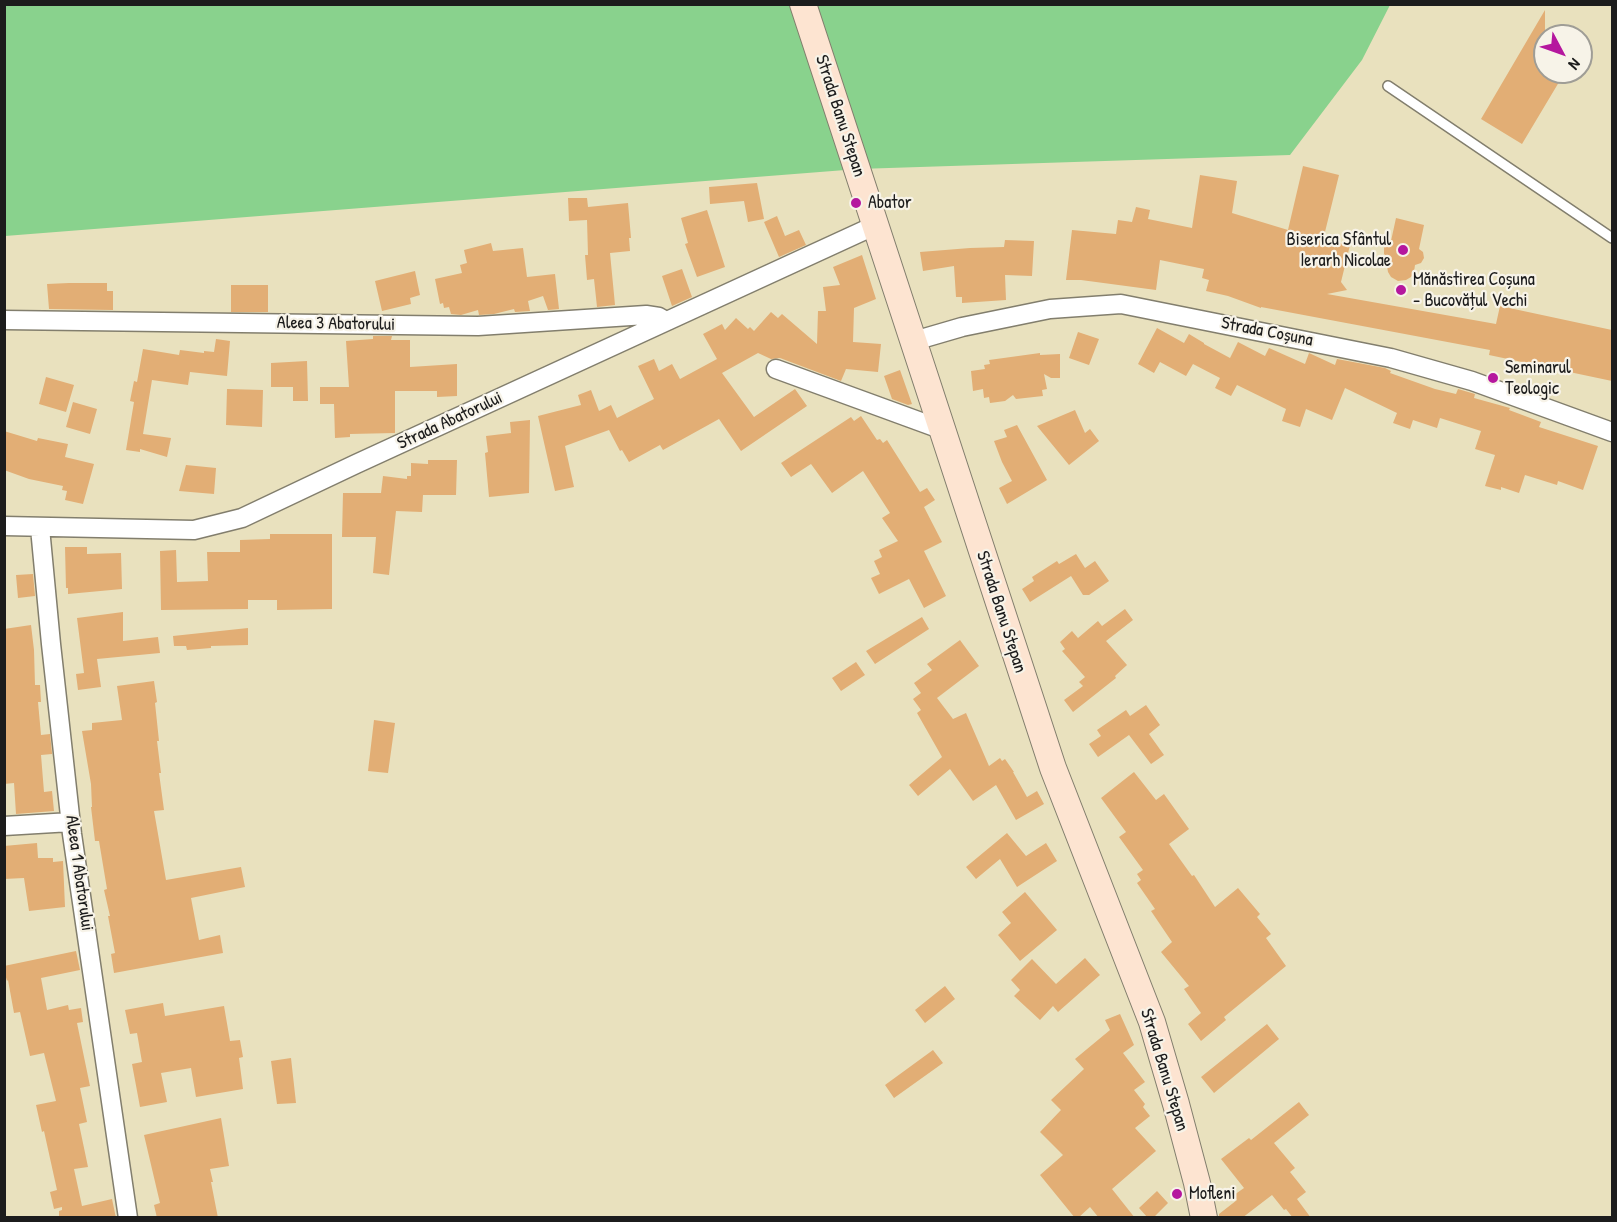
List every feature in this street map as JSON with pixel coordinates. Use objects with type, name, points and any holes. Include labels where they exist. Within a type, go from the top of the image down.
[{"type":"main road","name":"Strada Banu Stepan","points":[[803,4],[1053,768],[1152,1022],[1197,1183],[1204,1218]]},
{"type":"street","name":"Strada Abatorului","points":[[4,526],[194,530],[242,518],[876,225]]},
{"type":"street","name":"Strada Coșuna","points":[[914,341],[962,327],[1050,309],[1121,304],[1391,358],[1472,381],[1612,432]]},
{"type":"street","name":"Aleea 3 Abatorului","points":[[4,320],[478,326],[646,315],[659,317],[666,321]]},
{"type":"street","points":[[776,369],[943,430]]},
{"type":"street","name":"Aleea 1 Abatorului","points":[[40,528],[71,822],[128,1218]]},
{"type":"street","points":[[4,826],[71,822]]},
{"type":"lane","points":[[1388,86],[1612,238]]},
{"type":"green space","points":[[5,5],[1390,5],[1362,60],[1290,155],[858,169],[5,236]]},
{"type":"building","points":[[1545,10],[1545,24],[1537,24]]},
{"type":"building","points":[[1533,30],[1533,84],[1558,84],[1522,144],[1481,119]]},
{"type":"building","points":[[1303,166],[1339,175],[1323,240],[1350,245],[1341,282],[1347,290],[1327,294],[1496,324],[1500,306],[1612,330],[1612,381],[1489,355],[1490,350],[1261,308],[1206,291],[1209,280],[1202,278],[1204,269],[1160,260],[1156,290],[1066,280],[1072,230],[1116,234],[1118,220],[1132,222],[1136,207],[1150,210],[1148,219],[1192,228],[1200,175],[1237,181],[1232,213],[1288,230]]},
{"type":"building","points":[[757,183],[764,219],[748,222],[744,201],[710,204],[709,187]]},
{"type":"building","points":[[568,198],[587,198],[588,207],[628,203],[630,251],[610,253],[615,305],[597,307],[594,279],[587,280],[585,255],[588,255],[587,220],[569,221]]},
{"type":"building","points":[[707,210],[725,267],[697,277],[685,244],[688,243],[681,218]]},
{"type":"building","points":[[777,216],[785,236],[799,230],[806,245],[779,257],[764,222]]},
{"type":"building","name":"Biserica Sfântul Ierarh Nicolae","points":[[1396,218],[1424,225],[1419,249],[1423,252],[1424,258],[1421,263],[1415,265],[1411,277],[1398,281],[1388,272],[1389,258],[1384,254],[1384,248],[1391,241]]},
{"type":"building","points":[[1005,240],[1034,241],[1032,276],[1005,275],[1006,300],[962,303],[962,297],[956,297],[954,266],[923,271],[920,252],[1004,247]]},
{"type":"building","points":[[491,243],[493,251],[523,248],[527,277],[555,274],[559,309],[548,310],[543,296],[528,301],[530,311],[515,312],[514,309],[479,315],[478,310],[461,315],[451,314],[449,307],[444,308],[443,303],[440,304],[435,279],[462,273],[460,265],[467,263],[464,250]]},
{"type":"building","points":[[862,255],[876,299],[854,308],[853,342],[881,344],[878,372],[846,369],[841,381],[780,358],[771,359],[758,353],[722,373],[754,417],[795,389],[807,406],[741,451],[719,419],[663,450],[660,445],[629,462],[622,450],[620,451],[609,430],[565,446],[574,487],[555,491],[538,416],[581,405],[578,395],[591,390],[599,411],[611,405],[617,418],[654,399],[638,366],[654,359],[659,371],[672,364],[680,379],[717,359],[703,334],[722,324],[725,330],[736,318],[748,329],[750,327],[754,331],[771,312],[778,318],[782,314],[817,344],[818,311],[826,311],[823,287],[840,285],[833,267]]},
{"type":"building","points":[[682,269],[692,297],[672,306],[662,276]]},
{"type":"building","points":[[415,271],[420,295],[410,298],[411,304],[382,311],[375,281]]},
{"type":"building","points":[[107,283],[107,291],[113,291],[113,310],[49,309],[47,284]]},
{"type":"building","points":[[231,285],[268,285],[268,312],[231,312]]},
{"type":"building","points":[[1157,328],[1184,343],[1189,334],[1230,358],[1238,342],[1265,356],[1269,348],[1305,364],[1309,353],[1335,365],[1337,359],[1385,368],[1391,371],[1390,373],[1435,389],[1456,394],[1458,389],[1475,394],[1474,398],[1510,408],[1509,410],[1541,422],[1539,427],[1598,446],[1583,490],[1558,481],[1557,485],[1525,475],[1519,493],[1501,487],[1501,490],[1485,486],[1495,455],[1475,449],[1481,431],[1440,418],[1437,428],[1413,420],[1410,429],[1393,423],[1397,413],[1345,388],[1332,420],[1306,409],[1300,427],[1282,421],[1286,409],[1237,385],[1231,396],[1215,388],[1220,378],[1193,364],[1186,376],[1160,362],[1154,373],[1138,364]]},
{"type":"building","points":[[1078,332],[1099,339],[1089,365],[1069,358]]},
{"type":"building","points":[[373,336],[392,336],[391,340],[410,340],[410,367],[457,364],[457,396],[437,397],[437,391],[395,391],[395,433],[350,434],[350,437],[335,438],[334,404],[320,404],[320,387],[349,387],[346,341],[373,339]]},
{"type":"building","points":[[216,339],[230,341],[227,376],[190,372],[188,385],[152,380],[143,434],[171,438],[167,457],[140,449],[140,452],[126,450],[134,402],[130,401],[134,381],[137,382],[143,349],[179,355],[180,350],[214,352]]},
{"type":"building","points":[[1040,353],[1040,355],[1060,354],[1060,378],[1051,378],[1044,374],[1047,389],[1042,390],[1043,396],[1016,399],[1013,395],[1005,401],[990,403],[989,397],[984,398],[983,389],[973,391],[971,371],[985,369],[984,365],[990,364],[989,360]]},
{"type":"building","points":[[307,361],[308,401],[293,401],[293,387],[271,387],[271,363]]},
{"type":"building","points":[[900,370],[912,404],[908,405],[892,399],[884,376]]},
{"type":"building","points":[[46,377],[74,385],[66,412],[39,404]]},
{"type":"building","points":[[227,389],[263,390],[262,427],[226,425]]},
{"type":"building","points":[[73,402],[97,409],[90,434],[66,427]]},
{"type":"building","points":[[1075,410],[1085,433],[1090,429],[1099,441],[1069,465],[1037,426]]},
{"type":"building","points":[[861,416],[877,440],[880,439],[883,443],[887,440],[920,492],[927,488],[935,500],[924,507],[942,542],[924,551],[946,596],[924,608],[909,579],[879,594],[871,578],[880,574],[874,561],[882,557],[879,550],[898,541],[882,518],[890,513],[863,471],[832,493],[811,464],[791,477],[781,463],[851,417],[854,421]]},
{"type":"building","points":[[530,420],[529,493],[489,497],[485,453],[488,452],[486,436],[511,433],[510,422]]},
{"type":"building","points":[[1017,425],[1047,480],[1007,504],[999,488],[1012,481],[994,441],[1007,437],[1004,430]]},
{"type":"building","points":[[4,431],[37,441],[38,438],[68,444],[65,457],[94,464],[83,504],[65,500],[67,491],[62,490],[63,486],[29,479],[4,470]]},
{"type":"building","points":[[428,460],[457,460],[456,495],[423,495],[422,512],[396,511],[389,575],[373,573],[376,537],[342,537],[343,493],[381,493],[383,476],[407,479],[407,476],[411,476],[411,463],[428,464]]},
{"type":"building","points":[[186,465],[216,468],[214,494],[179,491]]},
{"type":"building","points":[[270,534],[332,534],[332,609],[277,610],[277,600],[248,600],[248,609],[161,610],[160,551],[176,550],[177,582],[208,581],[207,552],[240,552],[240,540],[270,539]]},
{"type":"building","points":[[65,547],[87,547],[87,554],[121,553],[122,589],[68,594]]},
{"type":"building","points":[[1076,554],[1085,568],[1095,561],[1109,581],[1089,595],[1083,595],[1071,576],[1030,602],[1022,589],[1034,581],[1032,577],[1057,561],[1059,564]]},
{"type":"building","points":[[33,574],[35,596],[18,598],[16,575]]},
{"type":"building","points":[[1125,609],[1133,620],[1106,641],[1127,665],[1115,676],[1116,678],[1073,712],[1064,700],[1083,686],[1079,682],[1085,677],[1062,651],[1065,649],[1060,642],[1072,631],[1078,638],[1098,621],[1102,626]]},
{"type":"building","points":[[123,612],[123,641],[158,637],[160,653],[97,659],[101,687],[78,690],[76,674],[84,673],[77,618]]},
{"type":"building","points":[[922,617],[929,629],[875,664],[866,651]]},
{"type":"building","points":[[31,625],[35,685],[40,685],[41,702],[38,702],[41,735],[50,734],[52,753],[41,755],[44,792],[52,791],[54,811],[16,814],[14,783],[4,784],[4,629]]},
{"type":"building","points":[[248,628],[248,645],[211,646],[211,648],[187,650],[186,646],[174,646],[173,636]]},
{"type":"building","points":[[960,640],[979,666],[937,698],[953,719],[966,713],[989,766],[1000,758],[1002,761],[1005,759],[1027,797],[1037,791],[1044,804],[1016,820],[996,785],[973,801],[950,769],[918,796],[909,785],[942,757],[917,713],[921,710],[913,699],[921,693],[914,683],[932,670],[927,664]]},
{"type":"building","points":[[856,662],[865,675],[841,691],[832,678]]},
{"type":"building","points":[[154,681],[161,773],[159,773],[164,810],[154,811],[166,880],[241,867],[245,887],[191,898],[199,940],[220,935],[223,953],[114,973],[111,954],[115,953],[104,890],[107,889],[99,841],[95,841],[91,784],[82,731],[92,730],[92,723],[122,720],[117,686]]},
{"type":"building","points":[[1146,705],[1160,725],[1149,734],[1164,755],[1151,764],[1129,735],[1098,757],[1089,744],[1101,736],[1097,730],[1126,710],[1130,716]]},
{"type":"building","points":[[374,720],[395,723],[388,773],[368,771]]},
{"type":"building","points":[[1134,772],[1156,800],[1164,794],[1189,829],[1169,844],[1192,876],[1194,875],[1215,907],[1238,888],[1260,914],[1257,917],[1271,934],[1266,938],[1286,966],[1224,1017],[1226,1020],[1201,1041],[1188,1024],[1201,1013],[1184,989],[1189,986],[1161,952],[1172,942],[1151,911],[1155,909],[1137,883],[1141,880],[1137,874],[1143,870],[1119,837],[1126,832],[1101,798]]},
{"type":"building","points":[[1007,833],[1026,856],[1046,843],[1057,861],[1017,887],[1000,859],[976,879],[966,867]]},
{"type":"building","points":[[37,843],[38,858],[53,858],[53,862],[63,861],[65,907],[29,911],[24,878],[4,879],[4,846]]},
{"type":"building","points":[[1025,892],[1057,930],[1020,961],[998,935],[1011,923],[1002,912]]},
{"type":"building","points":[[76,951],[80,970],[41,978],[47,1010],[68,1005],[69,1010],[81,1008],[83,1022],[77,1023],[90,1086],[80,1088],[87,1122],[79,1124],[88,1167],[74,1169],[82,1206],[112,1199],[116,1218],[59,1218],[59,1211],[62,1207],[54,1209],[50,1192],[57,1190],[36,1105],[56,1101],[44,1053],[30,1056],[20,1012],[14,1013],[4,970],[4,966]]},
{"type":"building","points":[[1085,958],[1100,975],[1058,1012],[1053,1006],[1040,1020],[1014,996],[1020,990],[1011,980],[1032,959],[1056,984]]},
{"type":"building","points":[[945,986],[955,999],[925,1023],[915,1010]]},
{"type":"building","points":[[163,1003],[165,1016],[224,1006],[230,1041],[240,1040],[243,1057],[239,1058],[243,1089],[196,1097],[191,1068],[161,1073],[167,1102],[140,1107],[132,1064],[142,1062],[137,1033],[130,1034],[125,1010]]},
{"type":"building","points":[[1120,1014],[1134,1045],[1123,1053],[1145,1082],[1134,1090],[1145,1104],[1143,1107],[1150,1116],[1135,1128],[1156,1151],[1112,1189],[1135,1218],[1099,1218],[1090,1207],[1075,1218],[1040,1175],[1063,1155],[1040,1132],[1061,1110],[1051,1100],[1084,1069],[1075,1059],[1110,1030],[1105,1020]]},
{"type":"building","points":[[1267,1024],[1279,1039],[1214,1093],[1201,1077]]},
{"type":"building","points":[[933,1050],[943,1063],[894,1098],[885,1085]]},
{"type":"building","points":[[291,1058],[296,1103],[277,1104],[271,1061]]},
{"type":"building","points":[[1299,1102],[1309,1115],[1274,1143],[1295,1168],[1290,1172],[1306,1192],[1297,1199],[1311,1218],[1293,1218],[1272,1195],[1242,1218],[1219,1218],[1219,1214],[1237,1200],[1234,1195],[1244,1188],[1221,1159],[1249,1138],[1251,1140]]},
{"type":"building","points":[[221,1118],[229,1166],[210,1169],[218,1218],[157,1218],[154,1205],[160,1203],[144,1135]]},
{"type":"building","points":[[1157,1191],[1168,1203],[1153,1218],[1148,1218],[1139,1208]]},
{"type":"place","name":"Abator","points":[[856,203]]},
{"type":"place","name":"Biserica Sfântul Ierarh Nicolae","points":[[1403,250]]},
{"type":"place","name":"Mănăstirea Coșuna - Bucovățul Vechi","points":[[1401,290]]},
{"type":"place","name":"Seminarul Teologic","points":[[1493,378]]},
{"type":"place","name":"Mofleni","points":[[1177,1194]]}]
